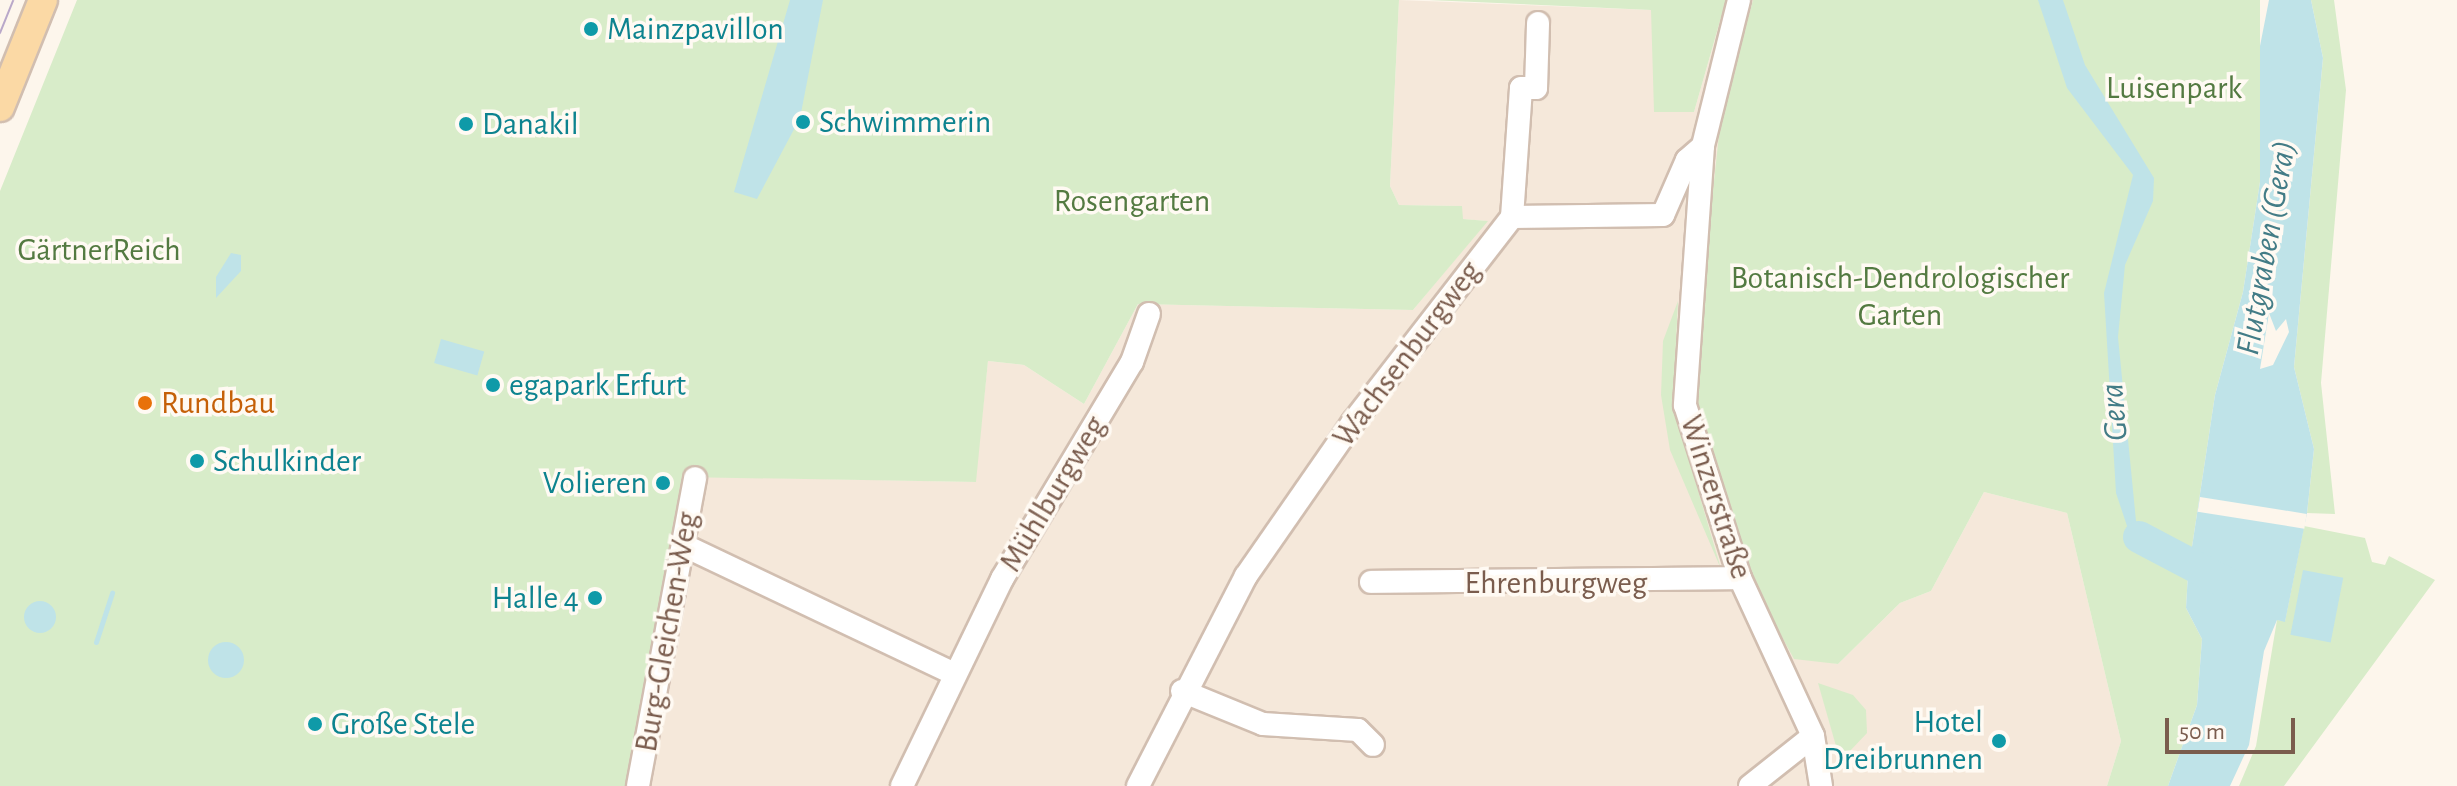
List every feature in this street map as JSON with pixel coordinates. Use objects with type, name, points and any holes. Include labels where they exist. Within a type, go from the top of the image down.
[{"type":"main road","points":[[0,107],[43,0]]},
{"type":"street","points":[[1538,23],[1536,88],[1521,88],[1512,217],[1663,215],[1687,160],[1703,146],[1739,0]]},
{"type":"street","name":"Winzerstraße","points":[[1703,146],[1685,405],[1740,578],[1813,736],[1821,786]]},
{"type":"street","name":"Wachsenburgweg","points":[[1138,786],[1182,691],[1246,576],[1353,422],[1512,217]]},
{"type":"street","name":"Mühlburgweg","points":[[902,786],[953,673],[1132,362],[1149,314]]},
{"type":"street","name":"Burg-Gleichen-Weg","points":[[638,786],[685,546],[695,478]]},
{"type":"street","points":[[685,546],[953,673]]},
{"type":"street","name":"Ehrenburgweg","points":[[1371,582],[1740,578]]},
{"type":"street","points":[[1182,691],[1263,724],[1358,730],[1373,745]]},
{"type":"street","points":[[1750,786],[1813,736]]},
{"type":"shaded area","points":[[1399,0],[1652,10],[1655,112],[1694,112],[1726,0],[1753,0],[1742,32],[1805,658],[1838,664],[1900,603],[1931,591],[1984,492],[2067,513],[2121,741],[2107,786],[625,786],[682,476],[975,482],[988,361],[1024,365],[1084,404],[1138,304],[1413,310],[1487,221],[1462,219],[1461,206],[1399,205],[1390,186]]},
{"type":"green space","name":"egapark Erfurt","points":[[77,0],[1399,0],[1390,186],[1399,205],[1462,206],[1463,219],[1488,221],[1413,310],[1138,304],[1084,404],[1024,365],[988,361],[976,482],[682,477],[625,786],[0,786],[0,191]]},
{"type":"green space","points":[[1429,0],[1726,0],[1694,112],[1654,112],[1651,10]]},
{"type":"green space","name":"Botanisch-Dendrologischer Garten","points":[[1753,0],[2260,0],[2260,182],[2243,292],[2215,395],[2188,573],[2186,608],[2202,639],[2197,705],[2168,786],[2107,786],[2121,741],[2067,513],[1984,492],[1931,591],[1900,603],[1838,664],[1794,659],[1752,582],[1698,416],[1694,368],[1721,116]]},
{"type":"green space","points":[[2311,0],[2334,0],[2346,90],[2321,383],[2335,514],[2307,513],[2314,449],[2294,367],[2323,58]]},
{"type":"green space","points":[[1678,301],[1674,383],[1681,432],[1721,569],[1670,450],[1661,395],[1663,341]]},
{"type":"green space","points":[[2304,526],[2365,538],[2372,562],[2385,565],[2389,556],[2435,580],[2284,786],[2239,786],[2256,746],[2277,620],[2285,621]]},
{"type":"green space","points":[[1818,683],[1853,695],[1866,710],[1867,733],[1850,751],[1838,753]]},
{"type":"water","points":[[790,0],[823,0],[800,118],[757,199],[734,192]]},
{"type":"water","points":[[2038,0],[2063,0],[2085,65],[2154,178],[2153,201],[2125,265],[2118,337],[2136,521],[2152,545],[2174,556],[2172,571],[2135,550],[2116,493],[2104,293],[2133,175],[2067,88]]},
{"type":"water","name":"Flutgraben (Gera)","points":[[2269,0],[2311,0],[2323,58],[2294,367],[2314,449],[2307,513],[2285,622],[2277,620],[2264,651],[2249,745],[2230,786],[2168,786],[2197,705],[2202,639],[2186,608],[2188,573],[2215,395],[2243,292],[2260,182],[2260,46]],"holes":[[[2269,313],[2276,331],[2286,319],[2289,332],[2273,365],[2260,369]]]},
{"type":"water","points":[[231,253],[241,255],[241,271],[216,298],[216,277]]},
{"type":"water","points":[[441,339],[484,351],[477,375],[434,363]]},
{"type":"water","points":[[2303,570],[2343,578],[2331,643],[2290,635]]},
{"type":"water","points":[[40,601],[51,606],[56,617],[51,628],[40,633],[29,628],[24,617],[29,606]]},
{"type":"water","points":[[226,642],[239,647],[244,660],[239,673],[226,678],[213,673],[208,660],[213,647]]},
{"type":"pier","points":[[2200,497],[2307,514],[2304,529],[2198,512]]},
{"type":"waterway","name":"Gera","points":[[2139,537],[2228,584]]},
{"type":"waterway","points":[[96,642],[112,593]]},
{"type":"tram line","points":[[0,33],[13,0]]},
{"type":"place","name":"Mainzpavillon","points":[[591,29]]},
{"type":"place","name":"Schwimmerin","points":[[803,122]]},
{"type":"place","name":"Danakil","points":[[466,124]]},
{"type":"place","name":"egapark Erfurt","points":[[493,385]]},
{"type":"place","name":"Rundbau","points":[[145,403]]},
{"type":"place","name":"Schulkinder","points":[[197,461]]},
{"type":"place","name":"Volieren","points":[[663,483]]},
{"type":"place","name":"Halle 4","points":[[595,598]]},
{"type":"place","name":"Große Stele","points":[[315,724]]},
{"type":"place","name":"Hotel Dreibrunnen","points":[[1999,741]]},
{"type":"park label","name":"Luisenpark","points":[[2174,88]]},
{"type":"park label","name":"Rosengarten","points":[[1132,201]]},
{"type":"park label","name":"GärtnerReich","points":[[99,250]]}]
